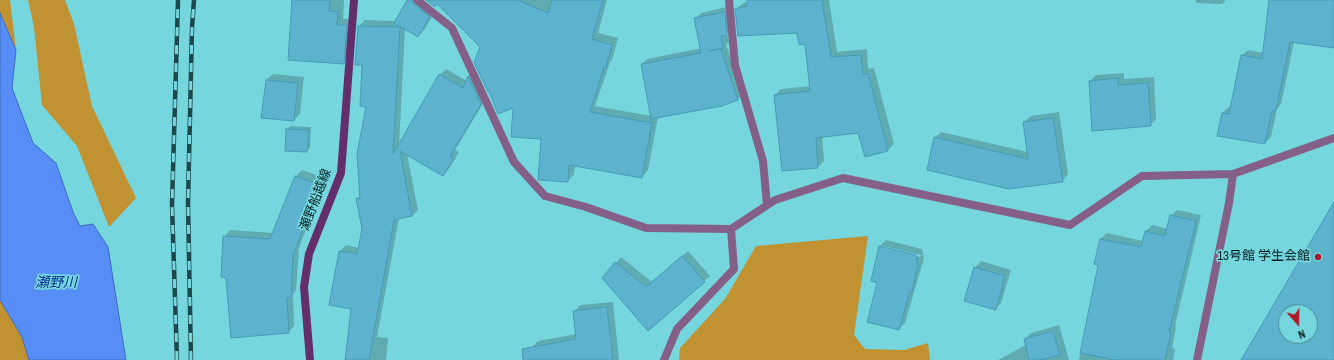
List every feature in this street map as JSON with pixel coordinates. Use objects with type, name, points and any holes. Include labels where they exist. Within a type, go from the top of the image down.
[{"type":"main road","name":"瀬野船越線","points":[[310,360],[304,287],[309,254],[341,173],[354,0]]},
{"type":"street","points":[[417,0],[452,28],[514,162],[545,196],[586,207],[646,228],[732,229],[775,200],[843,178],[1070,225],[1142,176],[1233,174],[1334,138]]},
{"type":"street","points":[[729,0],[736,65],[763,161],[767,205]]},
{"type":"street","points":[[1196,360],[1229,203],[1233,174]]},
{"type":"street","points":[[664,360],[677,329],[734,269],[732,229]]},
{"type":"shaded area","points":[[0,0],[10,0],[16,50],[0,13]]},
{"type":"shaded area","points":[[28,0],[65,0],[74,24],[92,106],[136,198],[109,227],[77,146],[42,105],[34,27]]},
{"type":"shaded area","points":[[868,236],[854,335],[865,349],[904,350],[928,343],[930,360],[679,360],[680,348],[725,299],[756,246]]},
{"type":"shaded area","points":[[0,300],[22,337],[29,360],[0,360]]},
{"type":"water","name":"瀬野川","points":[[0,13],[16,50],[12,88],[33,143],[56,163],[73,212],[80,226],[93,224],[108,247],[126,360],[29,360],[22,337],[0,300]]},
{"type":"building","points":[[292,0],[330,0],[329,11],[338,12],[337,25],[347,25],[344,64],[288,60]]},
{"type":"building","points":[[407,0],[412,0],[414,4],[430,17],[418,37],[394,23]]},
{"type":"building","points":[[426,0],[518,0],[548,13],[552,0],[603,0],[592,39],[612,45],[590,112],[652,123],[642,178],[569,165],[568,182],[538,180],[541,139],[511,137],[513,108],[498,114],[489,91],[488,92],[474,62],[480,47],[437,4],[435,7]]},
{"type":"building","points":[[747,0],[822,0],[831,57],[861,55],[863,75],[868,73],[888,151],[865,157],[858,133],[816,138],[818,168],[782,171],[774,95],[810,91],[805,44],[799,45],[797,33],[738,36],[735,9],[747,6]]},
{"type":"building","points":[[1269,0],[1334,0],[1334,48],[1290,42],[1276,111],[1272,111],[1265,144],[1217,136],[1222,113],[1229,114],[1241,55],[1262,59]]},
{"type":"building","points":[[725,12],[727,36],[721,36],[723,48],[709,51],[721,49],[738,100],[722,106],[651,119],[641,64],[701,53],[694,18]]},
{"type":"building","points":[[358,26],[400,27],[393,154],[439,74],[463,88],[468,76],[481,104],[450,156],[454,158],[443,176],[400,151],[412,216],[394,220],[369,360],[345,360],[351,309],[329,305],[339,251],[357,254],[362,229],[356,198],[360,199],[357,154],[366,107],[360,106],[362,65],[355,65]]},
{"type":"building","points":[[1118,78],[1118,85],[1148,83],[1151,126],[1092,131],[1089,81]]},
{"type":"building","points":[[266,80],[298,83],[294,121],[261,118]]},
{"type":"building","points":[[1053,118],[1063,182],[1009,189],[927,170],[934,137],[1028,159],[1023,122]]},
{"type":"building","points":[[286,129],[309,130],[307,152],[285,151]]},
{"type":"building","points":[[295,176],[320,185],[293,255],[291,298],[287,298],[289,333],[231,338],[226,278],[221,277],[223,236],[270,239]]},
{"type":"building","name":"13号館 学生会館","points":[[1334,202],[1334,360],[1241,360]]},
{"type":"building","points":[[1170,215],[1196,221],[1169,332],[1171,333],[1165,360],[1115,360],[1080,353],[1098,265],[1094,264],[1100,239],[1141,247],[1145,231],[1165,236]]},
{"type":"building","points":[[879,246],[916,255],[918,265],[912,291],[910,291],[899,330],[867,322],[877,283],[871,281]]},
{"type":"building","points":[[682,256],[705,282],[648,331],[602,278],[615,262],[646,287]]},
{"type":"building","points":[[974,267],[1005,276],[996,310],[964,301]]},
{"type":"building","points":[[607,307],[613,360],[523,360],[522,349],[576,339],[573,311]]},
{"type":"building","points":[[1053,331],[1060,355],[1040,360],[1029,360],[1024,339]]},
{"type":"railway","points":[[177,360],[172,205],[178,0]]},
{"type":"railway","points":[[191,360],[188,203],[194,0]]},
{"type":"place","name":"13号館 学生会館","points":[[1318,257]]}]
